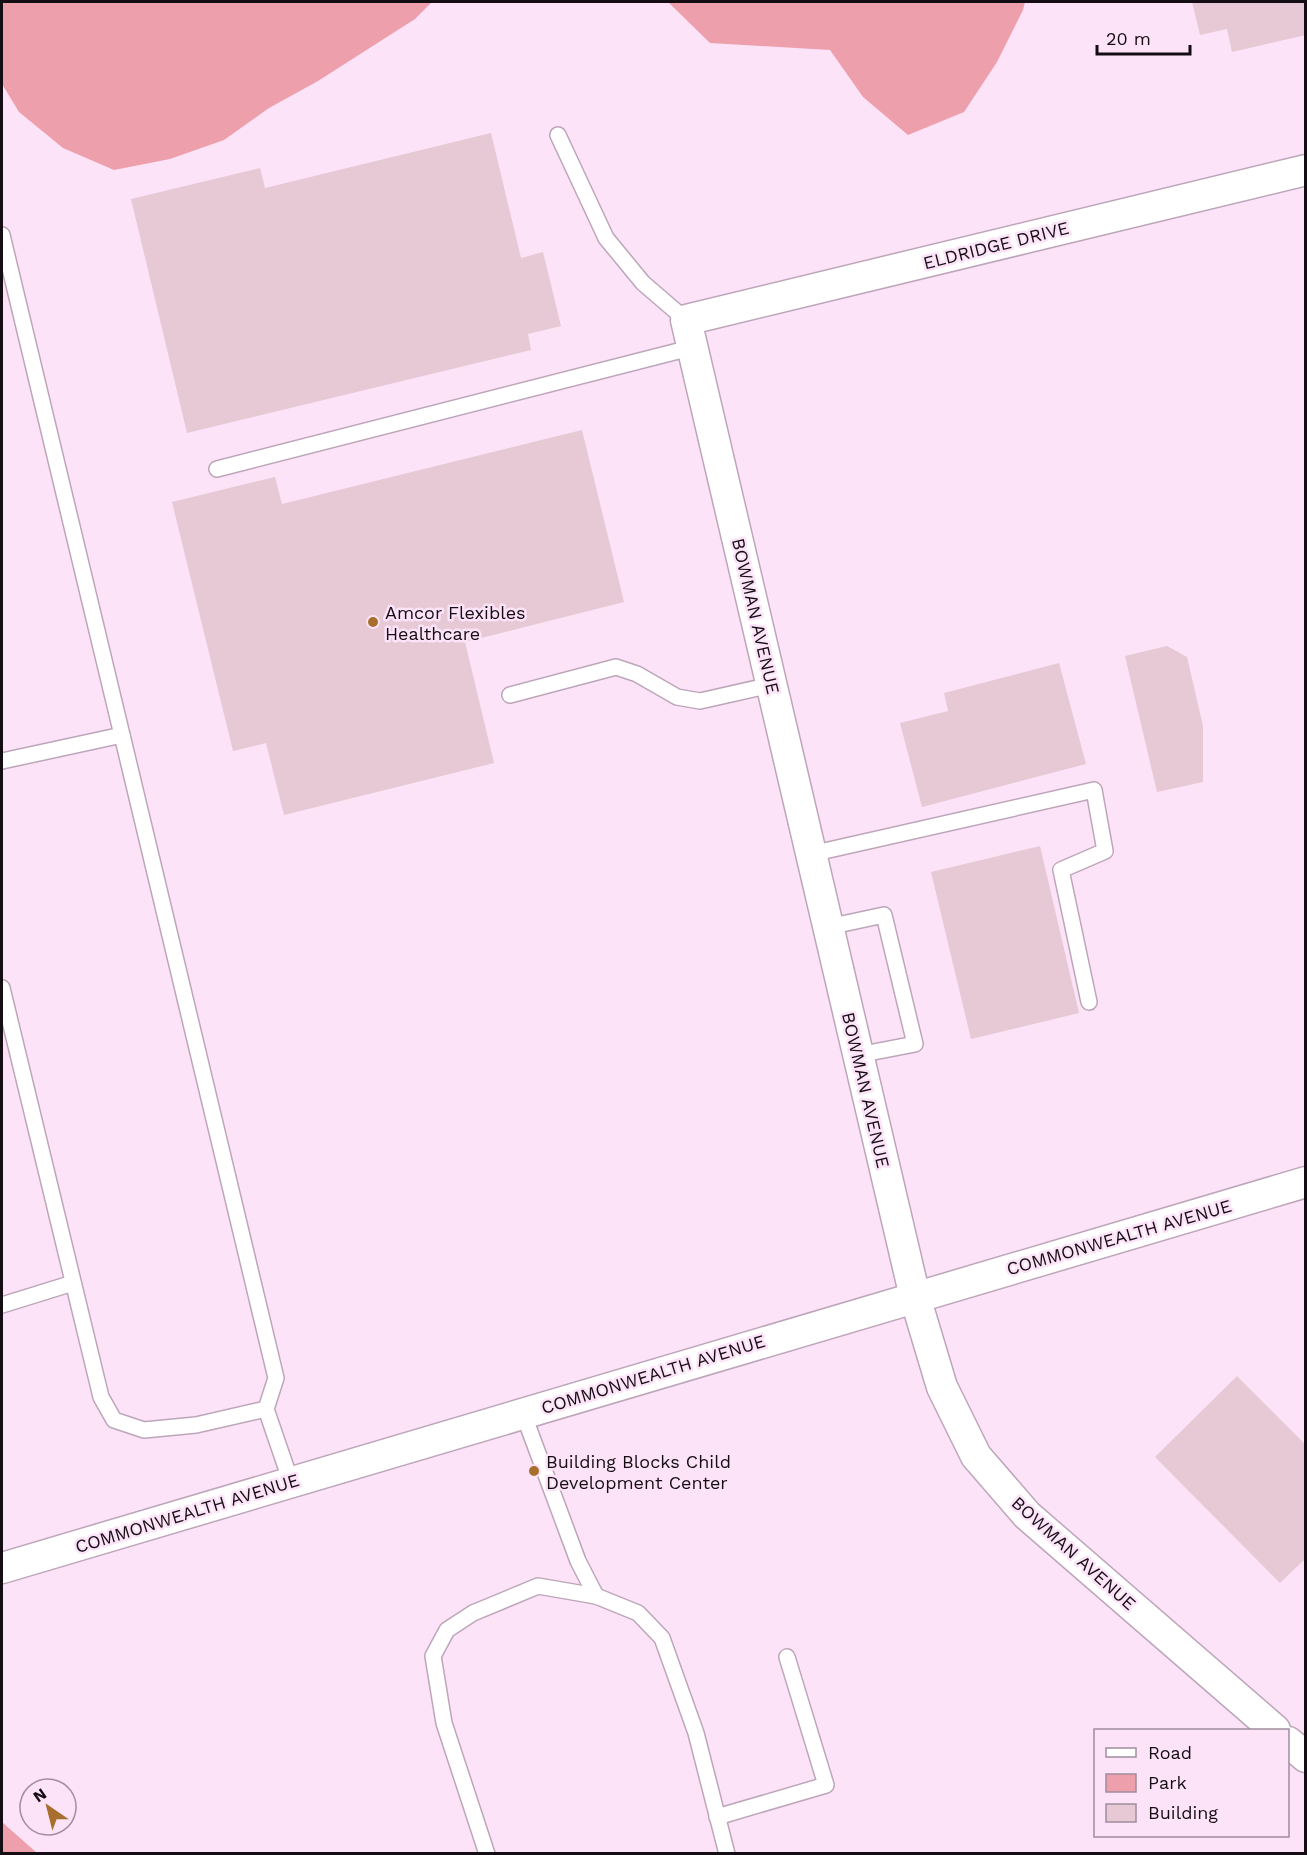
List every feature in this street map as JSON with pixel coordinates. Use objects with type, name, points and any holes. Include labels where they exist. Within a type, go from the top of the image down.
[{"type":"street","name":"ELDRIDGE DRIVE","points":[[690,334],[1305,170]]},
{"type":"street","name":"BOWMAN AVENUE","points":[[690,334],[915,1297],[942,1387],[976,1456],[1027,1515],[1273,1729]]},
{"type":"street","name":"COMMONWEALTH AVENUE","points":[[2,1568],[1305,1182]]},
{"type":"street","points":[[1289,1744],[1305,1757]]},
{"type":"lane","points":[[217,469],[690,334],[606,238],[558,135]]},
{"type":"lane","points":[[2,235],[276,1378],[266,1409],[291,1482]]},
{"type":"lane","points":[[510,695],[616,667],[637,674],[677,698],[700,701],[771,685]]},
{"type":"lane","points":[[2,761],[122,735]]},
{"type":"lane","points":[[811,854],[1094,790],[1106,851],[1060,870],[1089,1002]]},
{"type":"lane","points":[[828,927],[884,915],[915,1044],[858,1055]]},
{"type":"lane","points":[[2,988],[101,1397],[114,1420],[144,1430],[196,1425],[266,1409]]},
{"type":"lane","points":[[2,1305],[73,1283]]},
{"type":"lane","points":[[523,1413],[578,1561],[596,1596]]},
{"type":"lane","points":[[487,1854],[444,1723],[433,1656],[447,1630],[464,1618],[538,1586],[596,1596],[638,1612],[662,1638],[696,1733],[727,1854]]},
{"type":"lane","points":[[717,1817],[826,1785],[787,1657]]},
{"type":"green space","points":[[2,2],[432,2],[415,19],[318,81],[269,108],[224,140],[170,159],[114,170],[63,148],[19,112],[2,84]]},
{"type":"green space","points":[[668,2],[1025,2],[997,62],[964,112],[908,135],[863,97],[830,50],[710,43]]},
{"type":"green space","points":[[2,1822],[37,1853],[2,1853]]},
{"type":"building","points":[[1192,2],[1306,2],[1306,35],[1232,52],[1227,29],[1200,35]]},
{"type":"building","points":[[491,133],[521,258],[543,252],[561,326],[528,334],[531,350],[187,433],[131,199],[260,168],[265,188]]},
{"type":"building","name":"Amcor Flexibles Healthcare","points":[[582,430],[624,602],[465,642],[494,763],[284,815],[266,743],[233,751],[172,502],[275,477],[282,504]]},
{"type":"building","points":[[1167,646],[1187,657],[1203,726],[1203,782],[1157,792],[1125,656]]},
{"type":"building","points":[[1059,663],[1086,764],[922,807],[900,723],[948,711],[944,693]]},
{"type":"building","points":[[1040,846],[1079,1013],[971,1039],[931,872]]},
{"type":"building","points":[[1237,1376],[1306,1445],[1306,1558],[1280,1583],[1155,1457]]},
{"type":"place","name":"Amcor Flexibles Healthcare","points":[[373,622]]},
{"type":"place","name":"Building Blocks Child Development Center","points":[[534,1471]]}]
